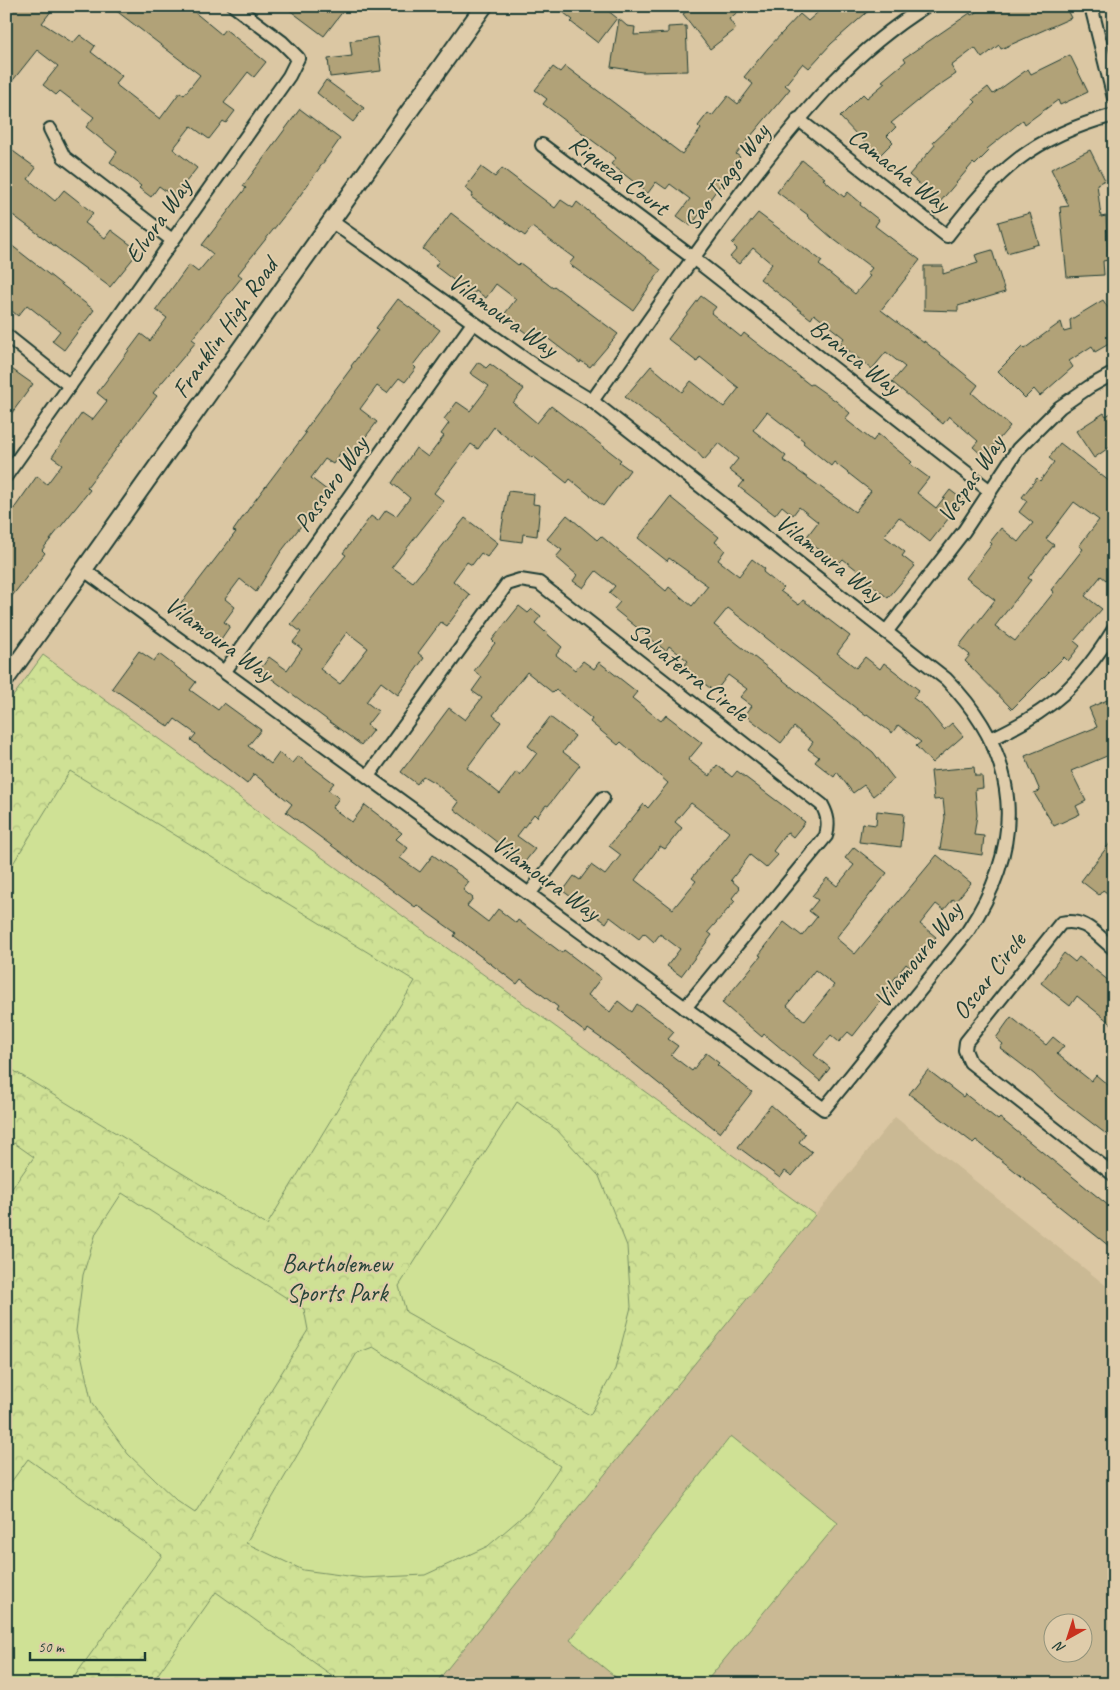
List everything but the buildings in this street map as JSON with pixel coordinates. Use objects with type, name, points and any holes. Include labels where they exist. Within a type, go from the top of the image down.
[{"type":"street","name":"Elvora Way","points":[[6,476],[289,76],[298,58],[282,42],[234,6]]},
{"type":"street","name":"Franklin High Road","points":[[6,679],[484,6]]},
{"type":"street","name":"Sao Tiago Way","points":[[592,401],[724,214],[798,119],[854,60],[879,38],[926,6]]},
{"type":"street","points":[[1091,6],[1114,98]]},
{"type":"street","name":"Camacha Way","points":[[798,119],[947,236],[990,182],[1023,154],[1059,133],[1082,123],[1114,114]]},
{"type":"street","points":[[50,130],[64,157],[172,240]]},
{"type":"street","name":"Riqueza Court","points":[[542,145],[693,258]]},
{"type":"street","name":"Vilamoura Way","points":[[84,570],[226,671],[824,1109],[968,930],[985,905],[998,878],[1005,848],[1008,808],[1004,778],[991,739],[966,699],[946,679],[592,401],[539,369],[331,222]]},
{"type":"street","name":"Branca Way","points":[[693,258],[990,491]]},
{"type":"street","name":"Passaro Way","points":[[226,671],[473,323]]},
{"type":"street","points":[[6,335],[70,386]]},
{"type":"street","name":"Vespas Way","points":[[886,632],[964,532],[1018,449],[1034,430],[1060,407],[1114,373]]},
{"type":"street","name":"Salvaterra Circle","points":[[368,776],[506,584],[520,580],[539,583],[822,805],[827,814],[829,825],[826,836],[685,1008]]},
{"type":"street","points":[[991,739],[1021,725],[1046,709],[1070,689],[1084,674],[1114,629]]},
{"type":"street","points":[[529,894],[603,798]]},
{"type":"street","name":"Oscar Circle","points":[[1114,949],[1081,922],[1061,923],[966,1042],[965,1050],[970,1062],[1114,1175]]},
{"type":"lane","points":[[447,1684],[453,1682],[472,1684]]},
{"type":"shaded area","points":[[895,1117],[1114,1292],[1114,1684],[435,1684]]},
{"type":"green space","name":"Bartholemew Sports Park","points":[[43,655],[815,1215],[435,1684],[6,1684],[6,706]]},
{"type":"green space","points":[[70,771],[415,981],[267,1225],[6,1066],[6,875]]},
{"type":"green space","points":[[517,1102],[557,1130],[599,1176],[627,1246],[631,1307],[615,1369],[590,1415],[406,1312],[399,1286]]},
{"type":"green space","points":[[14,1143],[34,1157],[6,1197],[6,1153]]},
{"type":"green space","points":[[122,1193],[304,1309],[308,1330],[195,1513],[177,1501],[128,1454],[92,1404],[76,1331],[83,1275],[96,1233]]},
{"type":"green space","points":[[373,1347],[560,1466],[530,1510],[488,1546],[425,1575],[363,1578],[303,1570],[246,1543],[357,1353]]},
{"type":"green space","points":[[731,1436],[838,1523],[704,1684],[624,1684],[570,1640]]},
{"type":"green space","points":[[28,1459],[162,1555],[69,1684],[6,1684],[6,1489]]},
{"type":"green space","points":[[216,1592],[344,1684],[151,1684]]}]
